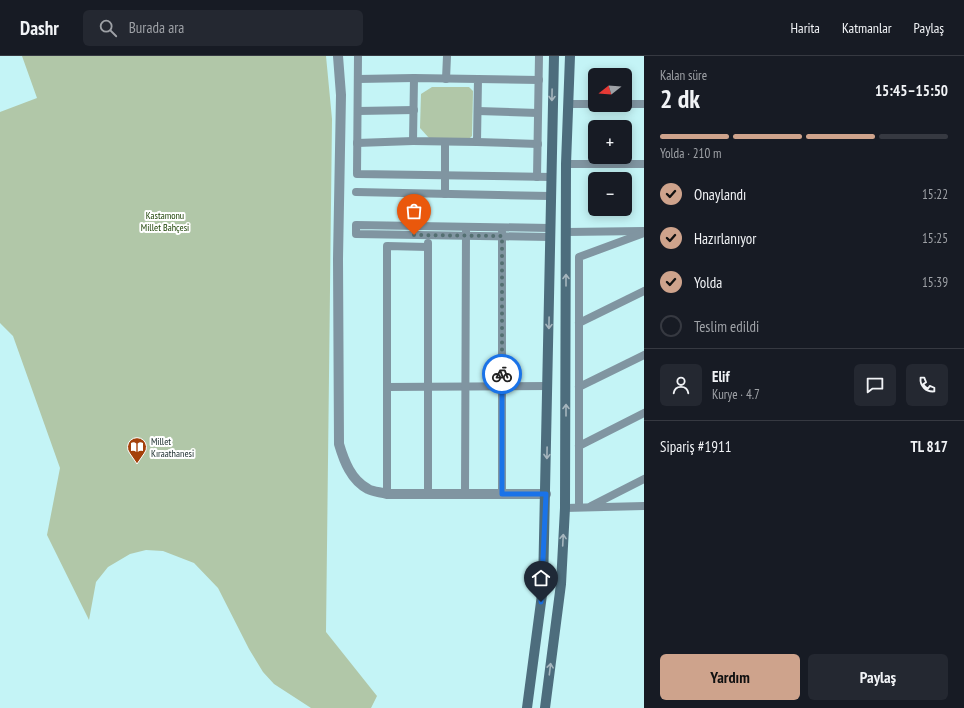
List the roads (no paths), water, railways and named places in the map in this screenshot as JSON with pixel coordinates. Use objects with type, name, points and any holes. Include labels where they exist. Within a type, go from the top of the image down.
[{"type":"main road","points":[[527,708],[543,587],[554,56]]},
{"type":"main road","points":[[545,708],[561,584],[565,508],[566,164],[570,56]]},
{"type":"street","points":[[338,56],[341,95],[338,259],[339,444],[344,462],[350,472],[368,489],[387,494],[546,494]]},
{"type":"street","points":[[358,56],[357,174],[551,178]]},
{"type":"street","points":[[446,78],[447,56]]},
{"type":"street","points":[[537,177],[539,56]]},
{"type":"street","points":[[358,80],[414,78],[539,80]]},
{"type":"street","points":[[413,141],[414,78]]},
{"type":"street","points":[[477,142],[478,79]]},
{"type":"street","points":[[568,104],[588,104]]},
{"type":"street","points":[[632,104],[644,104]]},
{"type":"street","points":[[358,112],[414,110]]},
{"type":"street","points":[[478,111],[538,113]]},
{"type":"street","points":[[357,142],[413,141],[538,144]]},
{"type":"street","points":[[445,142],[445,194]]},
{"type":"street","points":[[566,164],[644,164]]},
{"type":"street","points":[[356,192],[550,196]]},
{"type":"street","points":[[356,225],[502,227],[550,232],[502,236],[356,234],[356,225]]},
{"type":"street","points":[[428,226],[428,494]]},
{"type":"street","points":[[465,494],[466,226]]},
{"type":"street","points":[[502,227],[502,494]]},
{"type":"street","points":[[567,232],[644,232]]},
{"type":"street","points":[[579,507],[579,257],[644,232]]},
{"type":"street","points":[[387,494],[387,246],[428,247]]},
{"type":"street","points":[[579,323],[644,291]]},
{"type":"street","points":[[579,387],[644,355]]},
{"type":"street","points":[[387,387],[548,386]]},
{"type":"street","points":[[579,446],[644,413]]},
{"type":"street","points":[[588,507],[644,479]]},
{"type":"street","points":[[565,508],[644,506]]},
{"type":"place","name":"Millet Kıraathanesi","points":[[137,464]]},
{"type":"park label","name":"Kastamonu Millet Bahçesi","points":[[165,220]]}]
